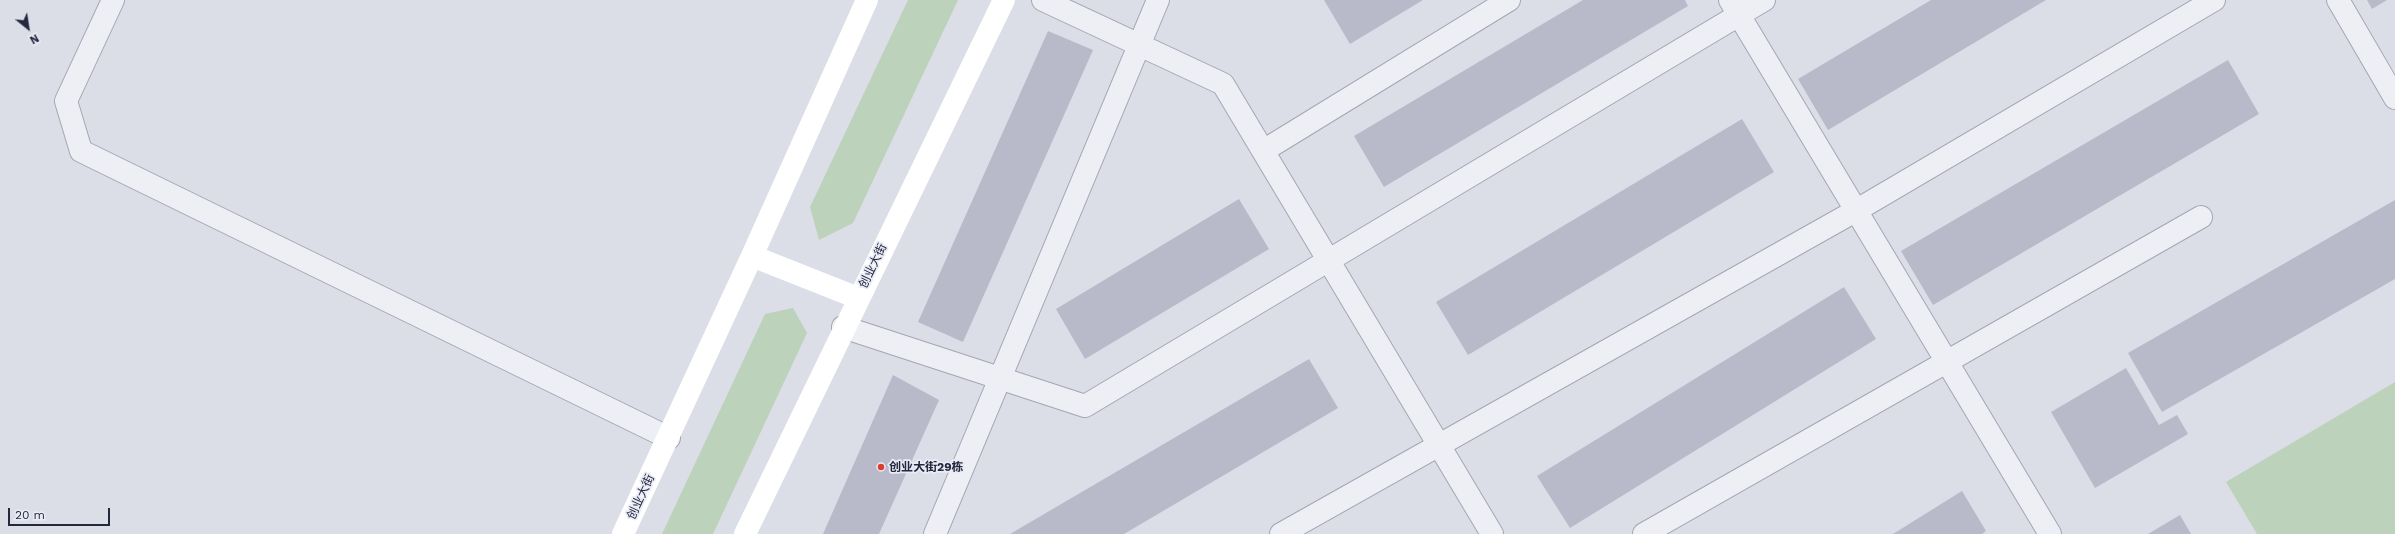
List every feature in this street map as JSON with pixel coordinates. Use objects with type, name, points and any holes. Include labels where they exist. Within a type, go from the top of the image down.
[{"type":"main road","name":"创业大街","points":[[623,534],[669,438],[867,0]]},
{"type":"main road","name":"创业大街","points":[[745,534],[858,298],[1004,0]]},
{"type":"main road","points":[[752,256],[858,298]]},
{"type":"street","points":[[113,0],[66,101],[81,151],[669,438]]},
{"type":"street","points":[[1043,0],[1224,84],[1492,534]]},
{"type":"street","points":[[935,534],[1158,0]]},
{"type":"street","points":[[1264,151],[1509,0]]},
{"type":"street","points":[[844,328],[1085,406],[1329,260],[1735,8],[1764,0]]},
{"type":"street","points":[[1281,534],[1857,210],[2214,0]]},
{"type":"street","points":[[2338,0],[2395,98]]},
{"type":"street","points":[[1735,8],[2050,534]]},
{"type":"street","points":[[1644,534],[2201,218]]},
{"type":"green space","points":[[908,0],[958,0],[853,223],[819,240],[810,207]]},
{"type":"green space","points":[[793,308],[807,333],[713,534],[662,534],[765,314]]},
{"type":"green space","points":[[2395,382],[2395,534],[2257,534],[2226,482]]},
{"type":"building","points":[[1324,0],[1423,0],[1350,44]]},
{"type":"building","points":[[1583,0],[1685,0],[1688,6],[1384,187],[1354,136]]},
{"type":"building","points":[[1931,0],[2046,0],[1828,130],[1798,79]]},
{"type":"building","points":[[2367,0],[2387,0],[2372,9]]},
{"type":"building","points":[[1048,31],[1093,50],[963,342],[918,322]]},
{"type":"building","points":[[2228,60],[2259,114],[1933,305],[1901,251]]},
{"type":"building","points":[[1742,119],[1774,172],[1468,355],[1436,302]]},
{"type":"building","points":[[1239,199],[1269,249],[1085,359],[1056,309]]},
{"type":"building","points":[[2395,200],[2395,279],[2162,412],[2128,353]]},
{"type":"building","points":[[1844,287],[1876,339],[1570,528],[1537,476]]},
{"type":"building","points":[[1309,359],[1338,408],[1124,534],[1010,534]]},
{"type":"building","points":[[2126,368],[2159,425],[2177,415],[2188,434],[2095,488],[2051,412]]},
{"type":"building","name":"创业大街29栋","points":[[893,375],[939,400],[879,534],[823,534]]},
{"type":"building","points":[[1962,491],[1986,531],[1982,534],[1893,534]]},
{"type":"building","points":[[2180,515],[2191,534],[2148,534]]},
{"type":"place","name":"创业大街29栋","points":[[881,467]]}]
